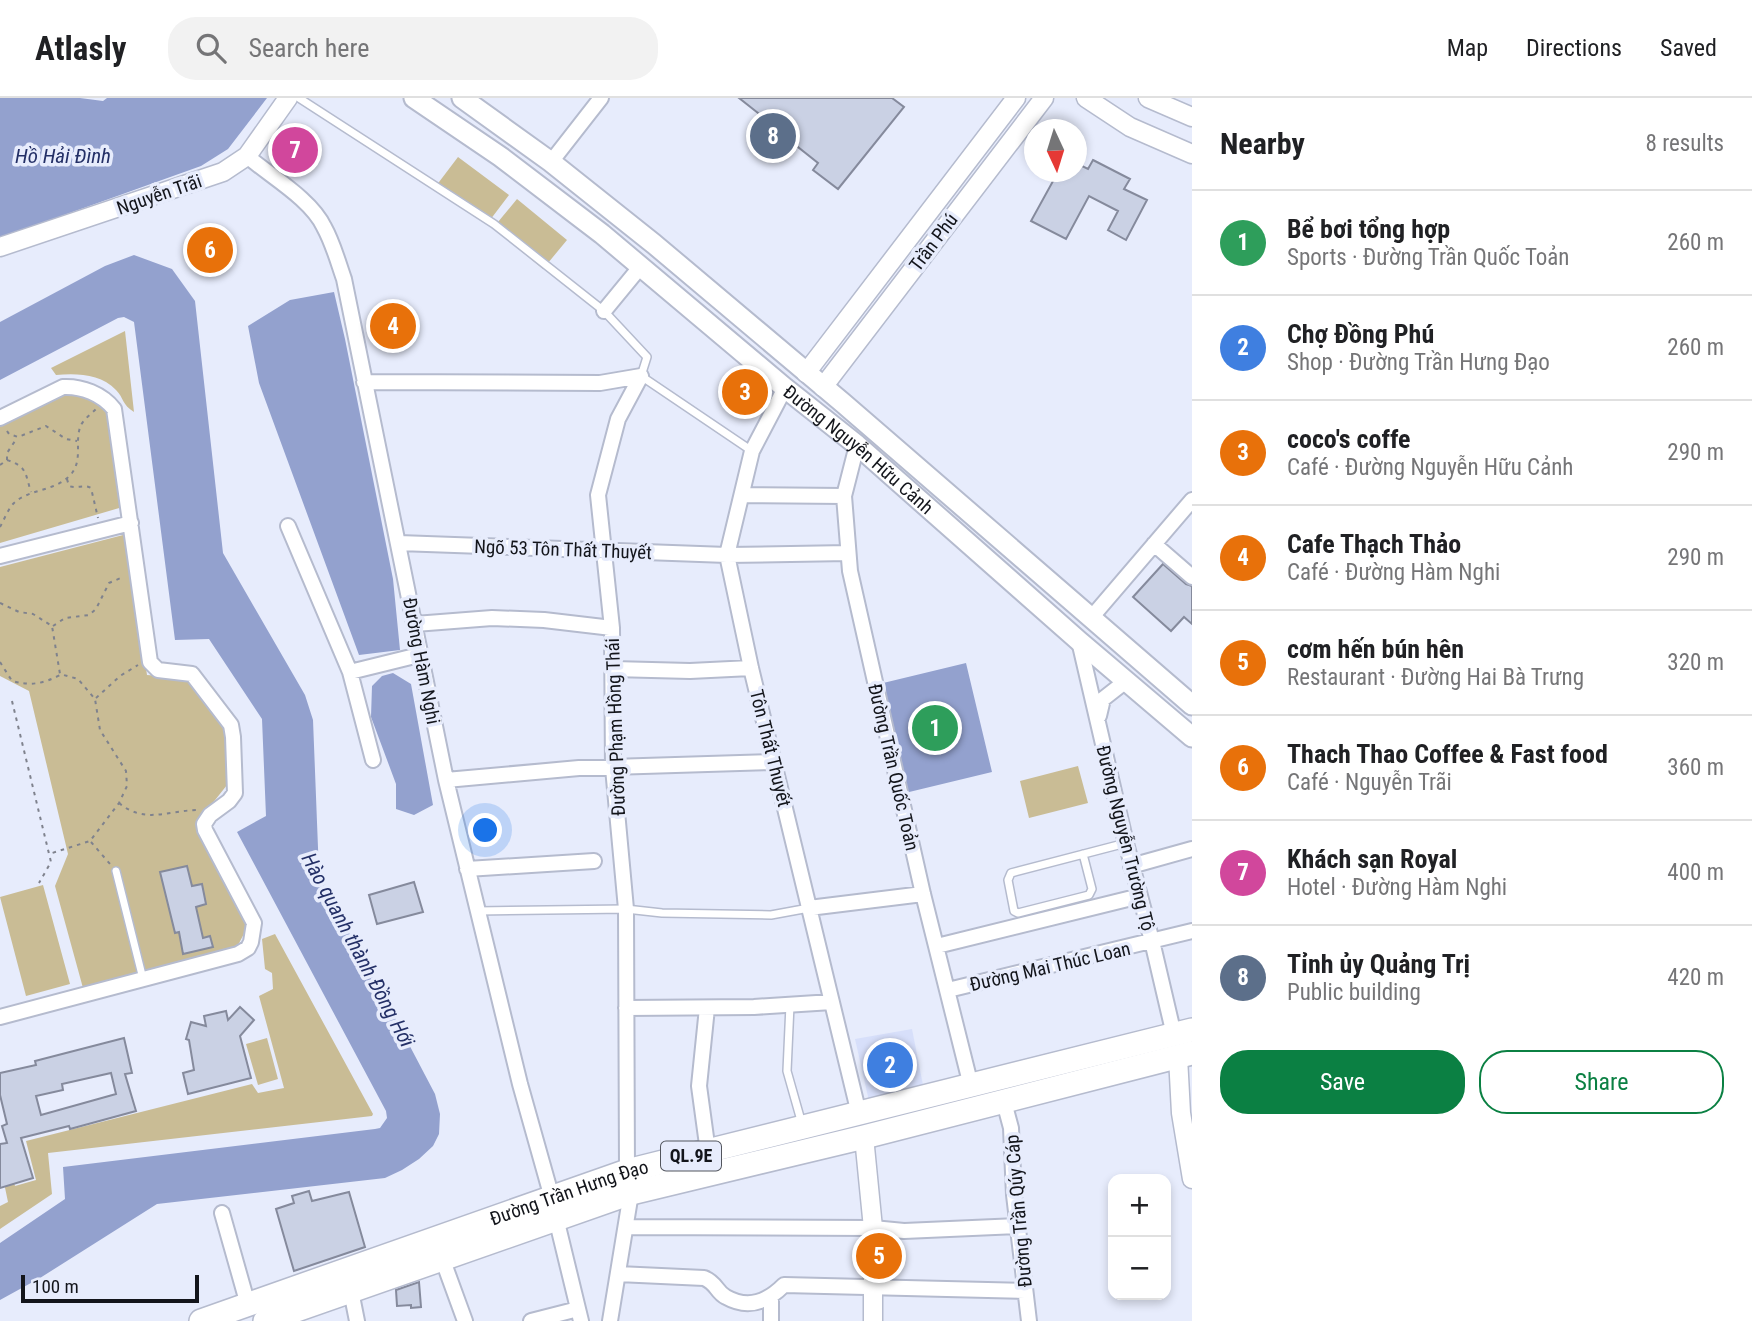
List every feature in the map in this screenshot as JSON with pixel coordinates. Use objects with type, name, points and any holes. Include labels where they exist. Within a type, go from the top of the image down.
[{"type":"main road","name":"Đường Nguyễn Hữu Cảnh","points":[[414,98],[534,181],[641,267],[857,445],[1192,737]]},
{"type":"main road","name":"Đường Nguyễn Hữu Cảnh","points":[[463,98],[551,162],[653,244],[1192,705]]},
{"type":"main road","points":[[534,181],[551,162]]},
{"type":"main road","points":[[785,388],[804,371]]},
{"type":"main road","points":[[1079,641],[1091,618]]},
{"type":"main road","points":[[1126,681],[1144,664]]},
{"type":"main road","name":"Đường Trần Hưng Đạo","points":[[629,1182],[864,1137],[1004,1102],[1184,1044]]},
{"type":"main road","name":"Đường Trần Hưng Đạo","points":[[201,1321],[249,1313],[629,1182],[708,1152],[971,1086],[1184,1044]]},
{"type":"main road","points":[[859,1114],[864,1137]]},
{"type":"main road","name":"Đường Trần Hưng Đạo","points":[[265,1321],[442,1258],[554,1208]]},
{"type":"street","name":"Nguyễn Trãi","points":[[0,247],[223,172],[247,156],[288,98]]},
{"type":"street","points":[[551,162],[601,98]]},
{"type":"street","name":"Trần Phú","points":[[804,371],[1016,98]]},
{"type":"street","name":"Trần Phú","points":[[823,387],[1044,98]]},
{"type":"street","points":[[1086,98],[1130,127],[1192,154]]},
{"type":"street","points":[[1148,98],[1192,117]]},
{"type":"street","name":"Đường Hàm Nghi","points":[[247,156],[300,197],[324,224],[344,279],[446,780],[579,1315]]},
{"type":"street","points":[[604,311],[641,267]]},
{"type":"street","points":[[364,382],[600,383],[641,376]]},
{"type":"street","name":"Đường Phạm Hồng Thái","points":[[610,1321],[626,1227],[629,1182],[626,909],[613,768],[612,628],[598,495],[618,419],[641,376]]},
{"type":"street","points":[[0,1017],[238,954],[248,948],[254,923],[204,824],[210,815],[235,793],[231,725],[192,674],[158,670],[153,668],[150,662],[118,420],[114,409],[98,395],[73,386],[63,387],[2,423]]},
{"type":"street","name":"Tôn Thất Thuyết","points":[[785,388],[752,451],[727,555],[751,668],[859,1114]]},
{"type":"street","name":"Đường Trần Quốc Toản","points":[[857,445],[844,496],[850,572],[923,894],[971,1086]]},
{"type":"street","points":[[742,495],[844,496]]},
{"type":"street","points":[[1091,618],[1192,500]]},
{"type":"street","points":[[0,556],[131,523]]},
{"type":"street","points":[[288,526],[350,672],[373,760]]},
{"type":"street","name":"Ngõ 53 Tôn Thất Thuyết","points":[[399,543],[727,555],[848,552]]},
{"type":"street","points":[[1154,544],[1192,577]]},
{"type":"street","points":[[415,624],[492,618],[544,620],[612,628]]},
{"type":"street","name":"Đường Nguyễn Trường Tộ","points":[[1079,641],[1131,866],[1184,1044]]},
{"type":"street","points":[[350,672],[419,655]]},
{"type":"street","points":[[614,669],[690,671],[751,668]]},
{"type":"street","points":[[1099,727],[1101,703],[1126,681]]},
{"type":"street","points":[[446,780],[556,769],[774,762]]},
{"type":"street","points":[[1131,866],[1192,849]]},
{"type":"street","points":[[467,869],[594,861]]},
{"type":"street","points":[[809,908],[923,894]]},
{"type":"street","points":[[937,946],[1140,896]]},
{"type":"street","name":"Đường Mai Thúc Loan","points":[[948,990],[1192,931]]},
{"type":"street","points":[[626,1008],[707,1008],[832,1002]]},
{"type":"street","points":[[707,1008],[699,1087],[708,1152]]},
{"type":"street","points":[[1184,1044],[1192,1179]]},
{"type":"street","name":"Đường Trần Qúy Cáp","points":[[1004,1102],[1011,1128],[1018,1226],[1029,1321]]},
{"type":"street","points":[[864,1137],[873,1228],[873,1321]]},
{"type":"street","points":[[222,1213],[249,1313]]},
{"type":"street","points":[[626,1227],[873,1228],[904,1231],[1018,1226]]},
{"type":"street","points":[[442,1258],[465,1321]]},
{"type":"street","points":[[618,1274],[704,1279],[714,1282],[727,1298],[746,1303],[771,1297],[784,1285],[1025,1291]]},
{"type":"street","points":[[351,1291],[357,1321]]},
{"type":"street","points":[[771,1297],[771,1321]]},
{"type":"street","points":[[531,1321],[579,1315]]},
{"type":"lane","points":[[299,98],[494,224],[604,311],[647,357],[641,376],[752,451]]},
{"type":"lane","points":[[1083,854],[1092,889],[1089,895],[1018,913],[1014,911],[1008,880],[1012,873],[1083,854],[1126,844]]},
{"type":"lane","points":[[116,871],[143,979]]},
{"type":"lane","points":[[477,911],[626,909],[662,913],[771,915],[809,908]]},
{"type":"lane","points":[[790,1005],[787,1071],[803,1128]]},
{"type":"path","points":[[0,527],[15,503],[31,493],[47,490],[66,478],[78,462],[81,424],[95,410],[98,395]]},
{"type":"path","points":[[2,423],[9,435],[18,437],[46,426],[66,439],[78,442]]},
{"type":"path","points":[[7,460],[7,453],[18,437]]},
{"type":"path","points":[[0,465],[7,460]]},
{"type":"path","points":[[7,460],[27,472],[31,493]]},
{"type":"path","points":[[66,478],[69,486],[91,488],[101,531]]},
{"type":"path","points":[[52,626],[65,618],[89,615],[96,609],[109,583],[137,575]]},
{"type":"path","points":[[0,604],[19,612],[33,614],[52,626],[61,674]]},
{"type":"path","points":[[0,662],[12,681],[29,685],[46,682],[61,674],[78,678],[95,699],[100,730],[126,771],[127,786],[119,803],[90,841],[49,853]]},
{"type":"path","points":[[95,699],[120,676],[142,663],[150,662]]},
{"type":"path","points":[[12,701],[51,862],[39,883]]},
{"type":"path","points":[[119,803],[131,813],[147,817],[173,811],[196,810],[210,815]]},
{"type":"path","points":[[90,841],[116,871]]},
{"type":"shaded area","points":[[458,157],[509,195],[487,224],[436,186]]},
{"type":"shaded area","points":[[517,199],[567,240],[543,269],[493,228]]},
{"type":"shaded area","points":[[125,331],[134,412],[127,407],[116,390],[103,381],[80,375],[56,375],[51,368]]},
{"type":"shaded area","points":[[76,392],[109,408],[126,506],[0,543],[0,424],[63,394]]},
{"type":"shaded area","points":[[127,534],[147,675],[190,678],[227,727],[231,780],[200,819],[248,917],[247,928],[237,947],[83,988],[55,886],[68,854],[29,691],[0,676],[0,567]]},
{"type":"shaded area","points":[[1078,766],[1088,803],[1029,818],[1020,781]]},
{"type":"shaded area","points":[[43,885],[70,984],[26,996],[0,897]]},
{"type":"shaded area","points":[[275,934],[372,1116],[48,1153],[52,1194],[0,1229],[0,1206],[8,1202],[3,1178],[12,1175],[15,1186],[36,1180],[26,1141],[252,1084],[258,1093],[284,1088],[259,996],[273,989],[272,973],[265,969],[262,939]]},
{"type":"shaded area","points":[[912,1029],[924,1090],[869,1101],[855,1039]]},
{"type":"shaded area","points":[[267,1038],[278,1079],[258,1085],[246,1044]]},
{"type":"water","name":"Hồ Hải Đình","points":[[0,98],[80,98],[103,101],[107,98],[267,98],[228,149],[201,166],[0,238]]},
{"type":"water","name":"Hào quanh thành Đồng Hới","points":[[134,255],[172,269],[195,301],[223,553],[305,695],[313,720],[319,873],[435,1094],[440,1114],[439,1134],[433,1146],[419,1159],[385,1178],[157,1204],[0,1300],[0,1243],[65,1199],[63,1167],[375,1129],[380,1128],[387,1118],[386,1111],[237,832],[266,816],[262,719],[209,639],[175,640],[134,322],[124,317],[118,318],[0,380],[0,322],[105,266]]},
{"type":"water","points":[[334,292],[393,579],[400,650],[359,655],[259,383],[248,326],[290,300]]},
{"type":"water","points":[[966,663],[992,772],[905,793],[879,684]]},
{"type":"water","points":[[393,673],[411,684],[433,805],[414,815],[396,809],[396,784],[371,717],[372,686],[382,676]]},
{"type":"building","points":[[739,98],[892,98],[904,107],[838,189],[813,170],[818,163],[789,140],[778,154],[756,136],[768,121]]},
{"type":"building","points":[[1093,160],[1130,179],[1124,189],[1147,200],[1126,240],[1108,230],[1118,211],[1089,196],[1066,239],[1031,221],[1052,182],[1087,182],[1088,169]]},
{"type":"building","points":[[1163,564],[1192,586],[1192,624],[1184,617],[1171,631],[1133,597]]},
{"type":"building","points":[[187,866],[192,886],[202,884],[206,904],[196,907],[203,938],[210,936],[213,947],[183,954],[160,872]]},
{"type":"building","points":[[414,882],[423,912],[377,924],[369,895]]},
{"type":"building","points":[[240,1007],[254,1020],[240,1036],[251,1078],[188,1094],[183,1073],[194,1070],[189,1040],[186,1039],[191,1022],[206,1026],[204,1016],[226,1011],[228,1020]]},
{"type":"building","points":[[124,1038],[132,1073],[125,1074],[136,1111],[70,1129],[69,1126],[21,1138],[33,1178],[0,1188],[0,1144],[7,1143],[2,1126],[7,1124],[0,1095],[0,1073],[36,1065],[35,1061]],"holes":[[[111,1073],[116,1094],[41,1115],[36,1096],[63,1090],[62,1084]]]},
{"type":"building","points":[[309,1191],[312,1201],[349,1192],[365,1247],[294,1271],[276,1209],[294,1203],[292,1196]]},
{"type":"building","points":[[419,1282],[421,1307],[397,1306],[396,1290]]},
{"type":"place","name":"Tỉnh ủy Quảng Trị","points":[[773,136]]},
{"type":"place","name":"Khách sạn Royal","points":[[295,150]]},
{"type":"place","name":"Thach Thao Coffee & Fast food","points":[[210,250]]},
{"type":"place","name":"Cafe Thạch Thảo","points":[[393,326]]},
{"type":"place","name":"coco's coffe","points":[[745,392]]},
{"type":"place","name":"Bể bơi tổng hợp","points":[[935,728]]},
{"type":"place","name":"Chợ Đồng Phú","points":[[890,1065]]},
{"type":"place","name":"cơm hến bún hên","points":[[879,1256]]}]
